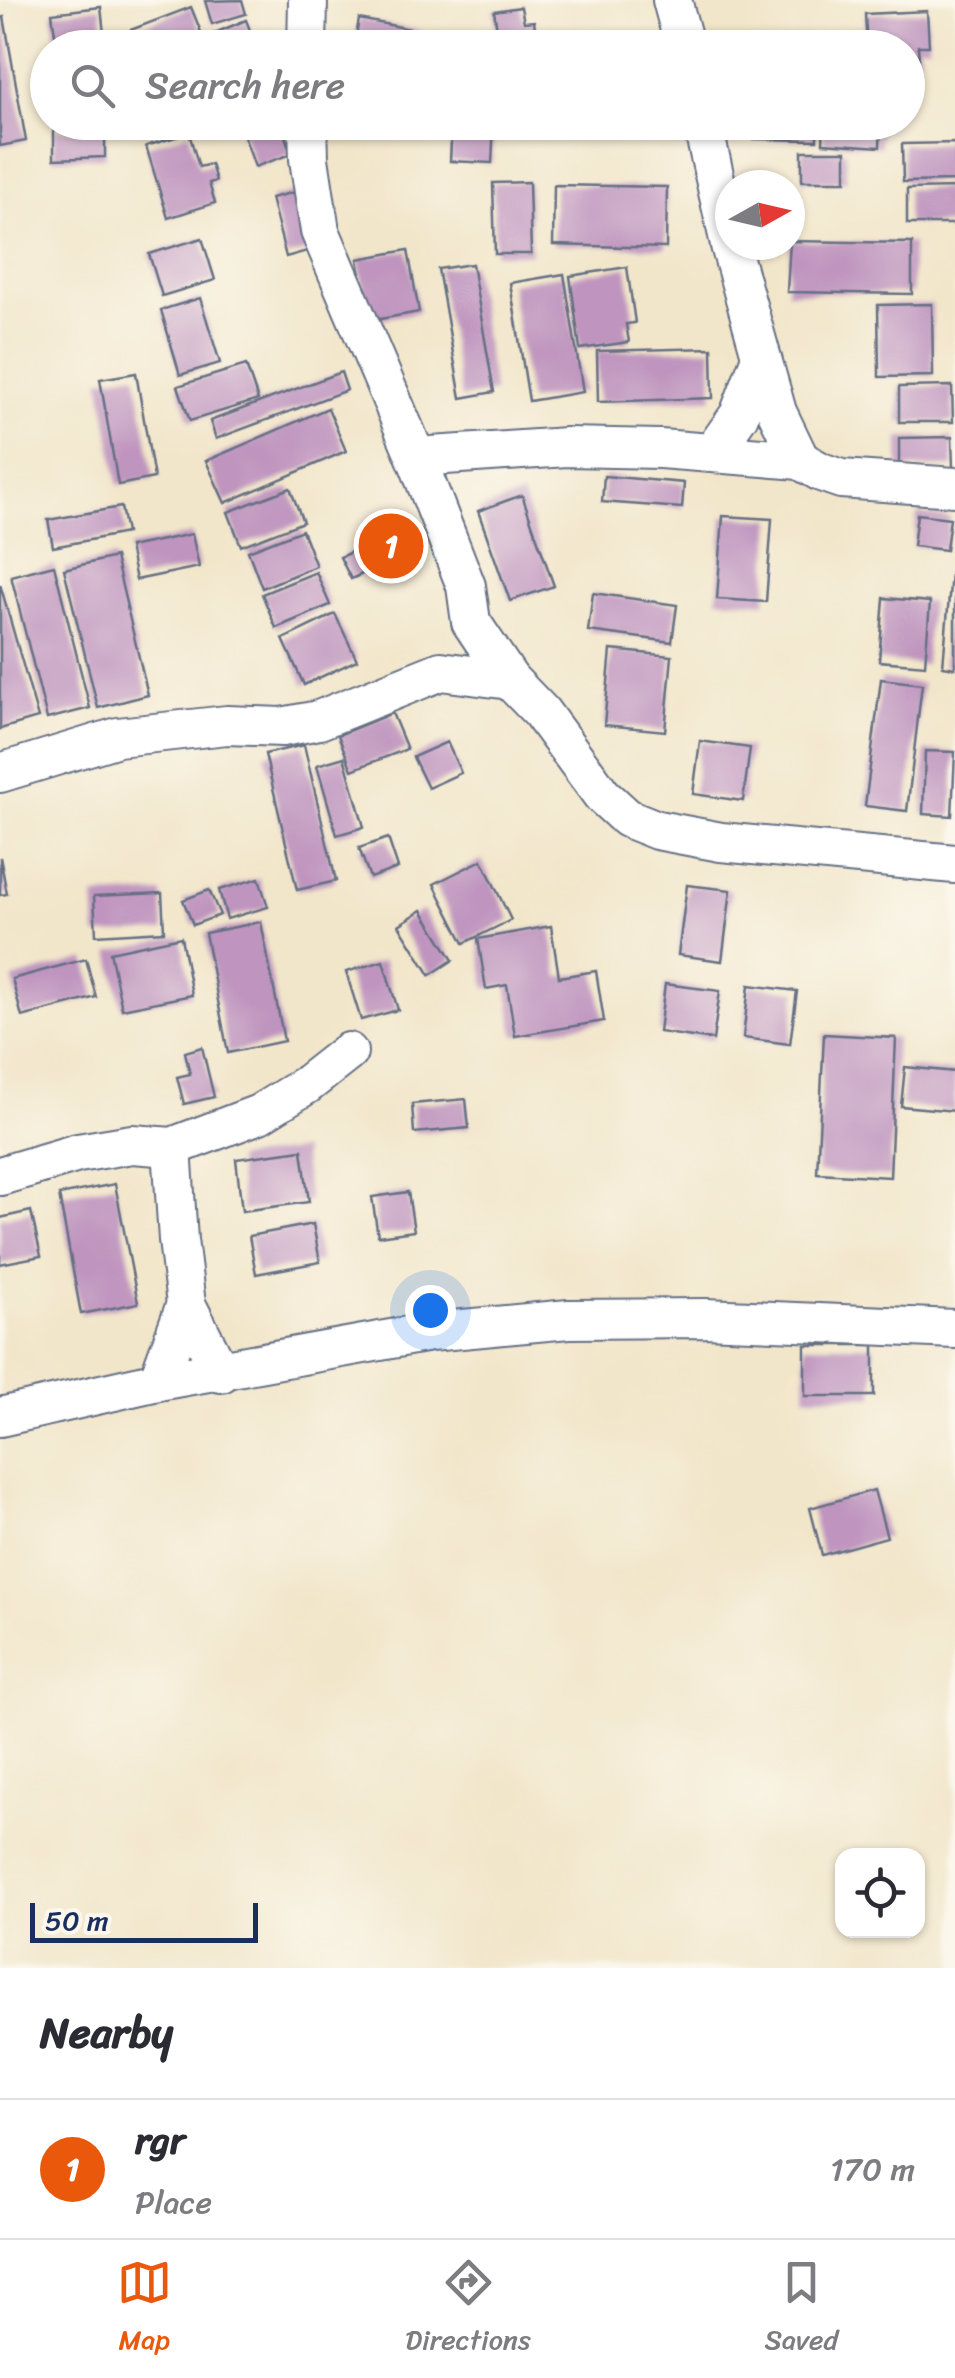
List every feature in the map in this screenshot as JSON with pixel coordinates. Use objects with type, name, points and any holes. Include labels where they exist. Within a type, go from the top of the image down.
[{"type":"street","points":[[307,30],[308,0]]},
{"type":"street","points":[[672,0],[680,30]]},
{"type":"street","points":[[308,140],[320,230],[466,586],[471,622],[510,680],[541,712],[602,795],[627,818],[657,830],[721,842],[955,864]]},
{"type":"street","points":[[706,140],[715,179]]},
{"type":"street","points":[[734,260],[777,412],[800,460]]},
{"type":"street","points":[[713,452],[739,415],[761,358]]},
{"type":"street","points":[[416,458],[566,447],[713,452],[800,460],[841,478],[955,487]]},
{"type":"street","points":[[441,671],[471,622]]},
{"type":"street","points":[[0,773],[118,737],[226,725],[282,727],[320,720],[441,671],[510,680]]},
{"type":"street","points":[[0,1176],[78,1153],[132,1144],[172,1146],[259,1114],[306,1085],[348,1052]]},
{"type":"street","points":[[172,1146],[186,1304],[220,1373]]},
{"type":"street","points":[[158,1382],[186,1304]]},
{"type":"street","points":[[0,1417],[158,1382],[430,1332],[569,1319],[705,1318],[955,1329]]},
{"type":"building","points":[[242,0],[246,14],[212,24],[205,1]]},
{"type":"building","points":[[101,7],[104,30],[54,30],[52,13]]},
{"type":"building","points":[[191,7],[200,30],[131,30]]},
{"type":"building","points":[[521,7],[524,22],[534,21],[535,30],[497,30],[494,11]]},
{"type":"building","points":[[927,11],[929,46],[925,46],[925,30],[866,30],[865,14]]},
{"type":"building","points":[[4,17],[26,141],[0,146],[0,18]]},
{"type":"building","points":[[359,19],[416,30],[357,30]]},
{"type":"building","points":[[246,20],[250,30],[222,30]]},
{"type":"building","points":[[54,140],[105,140],[105,157],[54,159]]},
{"type":"building","points":[[166,140],[191,140],[199,167],[211,164],[216,181],[209,183],[215,203],[168,218],[146,146]]},
{"type":"building","points":[[245,140],[286,140],[291,154],[255,167]]},
{"type":"building","points":[[451,140],[493,140],[492,163],[450,161]]},
{"type":"building","points":[[823,140],[880,140],[880,147]]},
{"type":"building","points":[[955,143],[955,181],[903,182],[902,144]]},
{"type":"building","points":[[802,151],[846,151],[846,181],[805,181]]},
{"type":"building","points":[[529,182],[531,254],[495,254],[493,183]]},
{"type":"building","points":[[554,185],[667,187],[666,248],[553,245]]},
{"type":"building","points":[[955,188],[955,224],[907,224],[907,189]]},
{"type":"building","points":[[295,192],[311,250],[286,257],[271,198]]},
{"type":"building","points":[[202,238],[215,280],[162,296],[149,254]]},
{"type":"building","points":[[805,241],[912,243],[912,294],[787,292],[789,260],[805,260]]},
{"type":"building","points":[[408,250],[419,312],[369,321],[358,259]]},
{"type":"building","points":[[472,264],[494,392],[461,398],[438,269]]},
{"type":"building","points":[[627,267],[635,323],[626,324],[629,342],[580,349],[570,276]]},
{"type":"building","points":[[564,274],[583,392],[529,401],[510,283]]},
{"type":"building","points":[[200,298],[220,363],[180,375],[161,310]]},
{"type":"building","points":[[932,304],[933,376],[879,377],[878,305]]},
{"type":"building","points":[[712,348],[713,398],[598,402],[597,351]]},
{"type":"building","points":[[246,365],[258,400],[190,421],[178,386]]},
{"type":"building","points":[[341,372],[347,390],[216,439],[210,421]]},
{"type":"building","points":[[136,373],[154,478],[118,485],[100,379]]},
{"type":"building","points":[[952,386],[953,422],[899,422],[899,387]]},
{"type":"building","points":[[328,408],[346,451],[225,503],[206,461]]},
{"type":"building","points":[[952,437],[953,467],[899,468],[899,438]]},
{"type":"building","points":[[604,476],[684,483],[682,508],[602,502]]},
{"type":"building","points":[[290,488],[303,522],[241,546],[228,512]]},
{"type":"building","points":[[522,495],[554,586],[510,601],[478,511]]},
{"type":"building","points":[[121,507],[126,533],[53,547],[48,520]]},
{"type":"building","points":[[917,514],[950,518],[946,550],[913,546]]},
{"type":"building","points":[[723,516],[772,519],[766,602],[717,599]]},
{"type":"building","points":[[302,530],[316,566],[262,588],[248,551]]},
{"type":"building","points":[[398,532],[406,552],[385,560],[377,540]]},
{"type":"building","points":[[192,534],[199,567],[136,580],[129,547]]},
{"type":"building","points":[[370,543],[380,566],[351,579],[340,557]]},
{"type":"building","points":[[115,557],[148,695],[98,708],[64,569]]},
{"type":"building","points":[[955,562],[955,668],[943,666]]},
{"type":"building","points":[[54,565],[90,708],[47,719],[11,576]]},
{"type":"building","points":[[316,572],[330,605],[276,628],[262,594]]},
{"type":"building","points":[[0,584],[38,718],[0,729]]},
{"type":"building","points":[[593,593],[677,605],[672,642],[588,631]]},
{"type":"building","points":[[884,598],[930,602],[925,665],[879,661]]},
{"type":"building","points":[[335,614],[357,660],[304,685],[283,639]]},
{"type":"building","points":[[611,650],[672,656],[665,731],[604,725]]},
{"type":"building","points":[[881,679],[922,684],[907,811],[865,806]]},
{"type":"building","points":[[392,713],[407,749],[352,770],[338,735]]},
{"type":"building","points":[[700,741],[750,748],[743,801],[693,794]]},
{"type":"building","points":[[447,742],[461,773],[428,788],[413,757]]},
{"type":"building","points":[[304,745],[336,881],[297,890],[265,754]]},
{"type":"building","points":[[925,751],[955,752],[952,816],[923,814]]},
{"type":"building","points":[[344,757],[364,827],[337,835],[317,765]]},
{"type":"building","points":[[388,838],[398,868],[370,878],[359,848]]},
{"type":"building","points":[[0,857],[7,894],[0,895]]},
{"type":"building","points":[[482,860],[511,920],[464,943],[434,884]]},
{"type":"building","points":[[259,878],[268,907],[227,919],[219,890]]},
{"type":"building","points":[[687,885],[731,890],[722,961],[678,955]]},
{"type":"building","points":[[209,890],[220,915],[193,925],[183,900]]},
{"type":"building","points":[[162,893],[164,931],[96,935],[94,896]]},
{"type":"building","points":[[422,910],[453,960],[430,975],[399,925]]},
{"type":"building","points":[[261,922],[284,1041],[228,1053],[205,933]]},
{"type":"building","points":[[551,926],[559,977],[596,971],[604,1021],[515,1036],[507,985],[486,989],[478,939]]},
{"type":"building","points":[[181,937],[192,995],[122,1009],[110,952]]},
{"type":"building","points":[[86,959],[96,997],[22,1017],[12,979]]},
{"type":"building","points":[[383,961],[398,1010],[361,1020],[346,972]]},
{"type":"building","points":[[665,984],[720,991],[713,1040],[659,1032]]},
{"type":"building","points":[[749,985],[797,991],[790,1044],[743,1038]]},
{"type":"building","points":[[824,1034],[896,1038],[890,1177],[817,1173]]},
{"type":"building","points":[[202,1047],[214,1097],[184,1104],[177,1077],[190,1074],[185,1052]]},
{"type":"building","points":[[905,1067],[955,1072],[955,1111],[901,1106]]},
{"type":"building","points":[[466,1099],[469,1128],[414,1133],[412,1104]]},
{"type":"building","points":[[302,1150],[309,1202],[242,1211],[236,1159]]},
{"type":"building","points":[[115,1184],[138,1303],[81,1314],[59,1195]]},
{"type":"building","points":[[408,1192],[414,1231],[378,1236],[372,1197]]},
{"type":"building","points":[[31,1211],[41,1256],[0,1264],[0,1218]]},
{"type":"building","points":[[313,1224],[320,1262],[256,1274],[249,1236]]},
{"type":"building","points":[[805,1345],[874,1345],[874,1396],[805,1396]]},
{"type":"building","points":[[874,1490],[887,1537],[822,1555],[810,1508]]},
{"type":"place","name":"rgr","points":[[391,546]]}]
